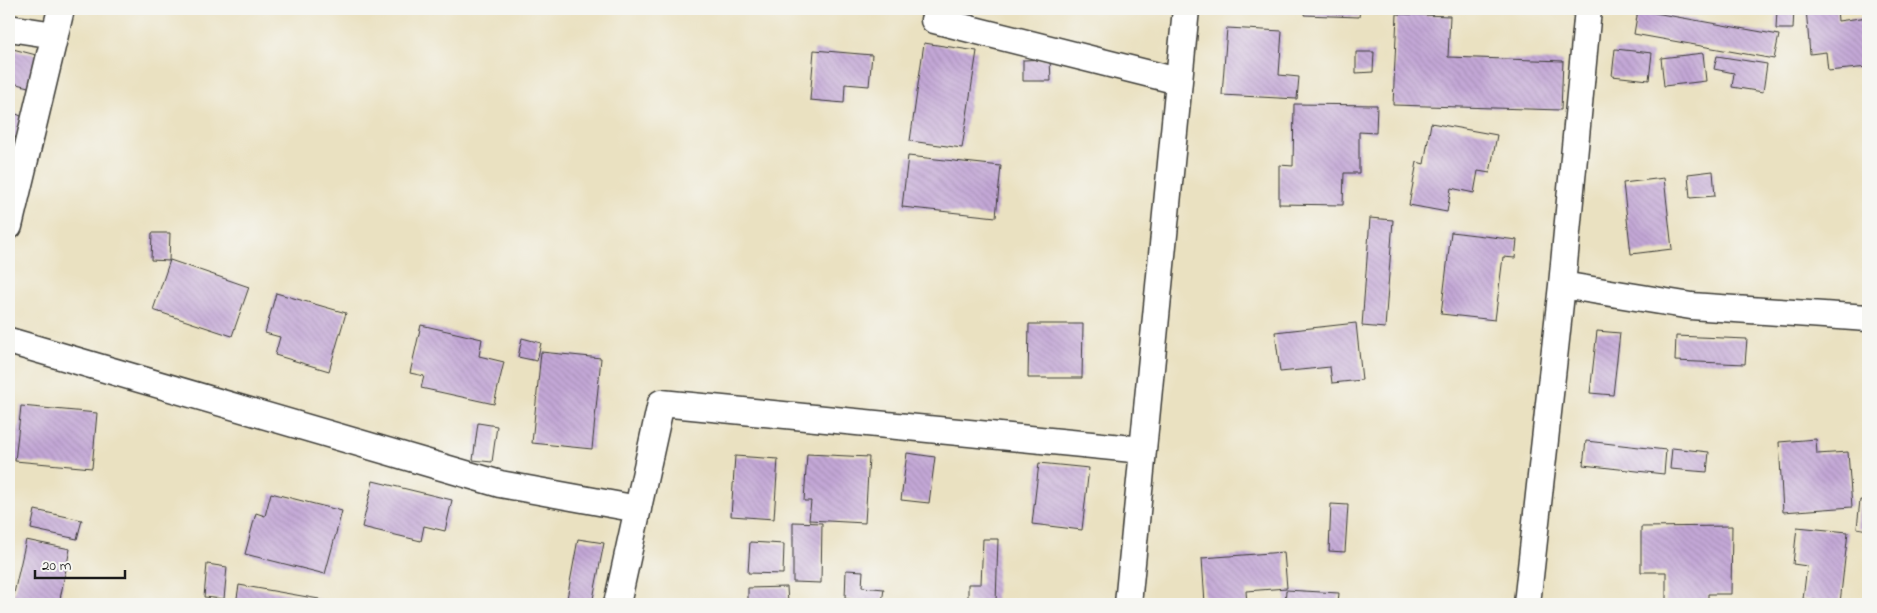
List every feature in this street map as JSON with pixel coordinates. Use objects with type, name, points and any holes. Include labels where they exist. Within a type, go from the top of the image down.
[{"type":"street","points":[[9,226],[61,9]]},
{"type":"street","points":[[1128,604],[1186,9]]},
{"type":"street","points":[[1527,604],[1562,285],[1588,9]]},
{"type":"street","points":[[934,20],[1178,81]]},
{"type":"street","points":[[9,28],[55,35]]},
{"type":"street","points":[[1562,285],[1690,306],[1868,318]]},
{"type":"street","points":[[9,341],[500,484],[638,509]]},
{"type":"street","points":[[617,604],[661,403],[1142,450]]},
{"type":"building","points":[[1305,9],[1360,9],[1359,17],[1304,15]]},
{"type":"building","points":[[1777,9],[1794,9],[1793,29],[1776,29]]},
{"type":"building","points":[[1806,9],[1837,9],[1838,21],[1868,17],[1868,67],[1828,71],[1826,52],[1810,54]]},
{"type":"building","points":[[1638,10],[1779,35],[1774,59],[1634,34]]},
{"type":"building","points":[[1397,14],[1450,16],[1448,57],[1563,61],[1561,110],[1393,105]]},
{"type":"building","points":[[1227,28],[1282,31],[1279,75],[1299,77],[1297,99],[1222,95]]},
{"type":"building","points":[[924,43],[977,51],[962,148],[910,141]]},
{"type":"building","points":[[9,48],[40,56],[32,88],[9,82]]},
{"type":"building","points":[[1615,49],[1652,53],[1649,80],[1612,76]]},
{"type":"building","points":[[814,50],[872,55],[869,86],[845,84],[844,103],[810,100]]},
{"type":"building","points":[[1356,52],[1374,52],[1373,72],[1356,73]]},
{"type":"building","points":[[1703,53],[1706,81],[1664,86],[1661,58]]},
{"type":"building","points":[[1717,56],[1767,64],[1763,92],[1732,87],[1734,73],[1714,69]]},
{"type":"building","points":[[1050,59],[1051,81],[1023,81],[1023,60]]},
{"type":"building","points":[[1294,104],[1377,105],[1376,133],[1359,132],[1359,173],[1344,173],[1343,205],[1279,204],[1279,165],[1293,166]]},
{"type":"building","points":[[14,113],[28,119],[20,139],[9,135],[9,125]]},
{"type":"building","points":[[1431,123],[1497,135],[1490,173],[1478,171],[1474,193],[1451,188],[1447,212],[1409,205],[1417,162],[1424,164]]},
{"type":"building","points":[[908,156],[1001,166],[996,217],[902,207]]},
{"type":"building","points":[[1713,171],[1715,196],[1690,198],[1688,174]]},
{"type":"building","points":[[1664,178],[1672,249],[1631,254],[1623,183]]},
{"type":"building","points":[[1370,218],[1393,220],[1385,328],[1362,326]]},
{"type":"building","points":[[1451,232],[1517,240],[1515,258],[1503,257],[1495,320],[1441,314]]},
{"type":"building","points":[[152,233],[170,233],[169,261],[151,260]]},
{"type":"building","points":[[170,260],[249,287],[232,336],[153,310]]},
{"type":"building","points":[[276,293],[346,313],[329,371],[275,355],[280,337],[265,333]]},
{"type":"building","points":[[1356,323],[1362,380],[1332,383],[1330,367],[1280,372],[1275,332]]},
{"type":"building","points":[[1029,324],[1083,324],[1082,378],[1028,378]]},
{"type":"building","points":[[421,325],[482,339],[479,356],[504,362],[494,404],[421,388],[424,376],[410,373]]},
{"type":"building","points":[[1597,331],[1620,333],[1613,395],[1590,393]]},
{"type":"building","points":[[1676,336],[1747,339],[1745,364],[1675,361]]},
{"type":"building","points":[[522,338],[541,343],[537,361],[518,357]]},
{"type":"building","points":[[541,352],[601,358],[592,449],[532,443]]},
{"type":"building","points":[[21,406],[97,413],[92,468],[15,461]]},
{"type":"building","points":[[478,423],[497,426],[492,462],[473,460]]},
{"type":"building","points":[[1816,439],[1817,454],[1848,452],[1852,507],[1783,512],[1779,442]]},
{"type":"building","points":[[1586,441],[1666,450],[1664,474],[1583,465]]},
{"type":"building","points":[[1672,448],[1709,452],[1707,472],[1670,469]]},
{"type":"building","points":[[907,453],[935,457],[929,503],[901,500]]},
{"type":"building","points":[[807,454],[869,457],[865,523],[809,520],[811,501],[804,501]]},
{"type":"building","points":[[735,456],[778,459],[774,519],[731,516]]},
{"type":"building","points":[[1039,463],[1089,468],[1082,530],[1032,524]]},
{"type":"building","points":[[373,481],[452,500],[445,531],[424,526],[421,541],[362,527]]},
{"type":"building","points":[[271,493],[342,511],[325,574],[245,554],[256,513],[265,516]]},
{"type":"building","points":[[1860,500],[1868,501],[1868,530],[1857,528]]},
{"type":"building","points":[[1331,504],[1348,505],[1345,552],[1329,551]]},
{"type":"building","points":[[35,510],[82,520],[77,539],[31,529]]},
{"type":"building","points":[[793,522],[822,523],[821,583],[793,582]]},
{"type":"building","points":[[1732,526],[1731,594],[1708,594],[1708,604],[1666,604],[1666,572],[1641,572],[1641,527]]},
{"type":"building","points":[[1797,527],[1848,532],[1840,603],[1803,599],[1807,566],[1793,564]]},
{"type":"building","points":[[578,539],[604,543],[592,604],[566,604]]},
{"type":"building","points":[[983,539],[998,539],[996,603],[968,602],[968,584],[981,584]]},
{"type":"building","points":[[26,540],[70,549],[59,604],[22,604],[12,602]]},
{"type":"building","points":[[750,542],[784,544],[783,574],[748,573]]},
{"type":"building","points":[[1284,552],[1287,588],[1246,591],[1247,604],[1205,604],[1202,558]]},
{"type":"building","points":[[207,564],[227,567],[224,599],[204,597]]},
{"type":"building","points":[[846,570],[863,571],[862,587],[884,589],[882,602],[845,599]]},
{"type":"building","points":[[239,585],[319,599],[318,604],[236,604]]},
{"type":"building","points":[[787,587],[788,604],[748,604],[748,588]]},
{"type":"building","points":[[1286,590],[1339,593],[1338,604],[1285,604]]},
{"type":"building","points":[[1743,601],[1763,603],[1763,604],[1743,604]]}]
